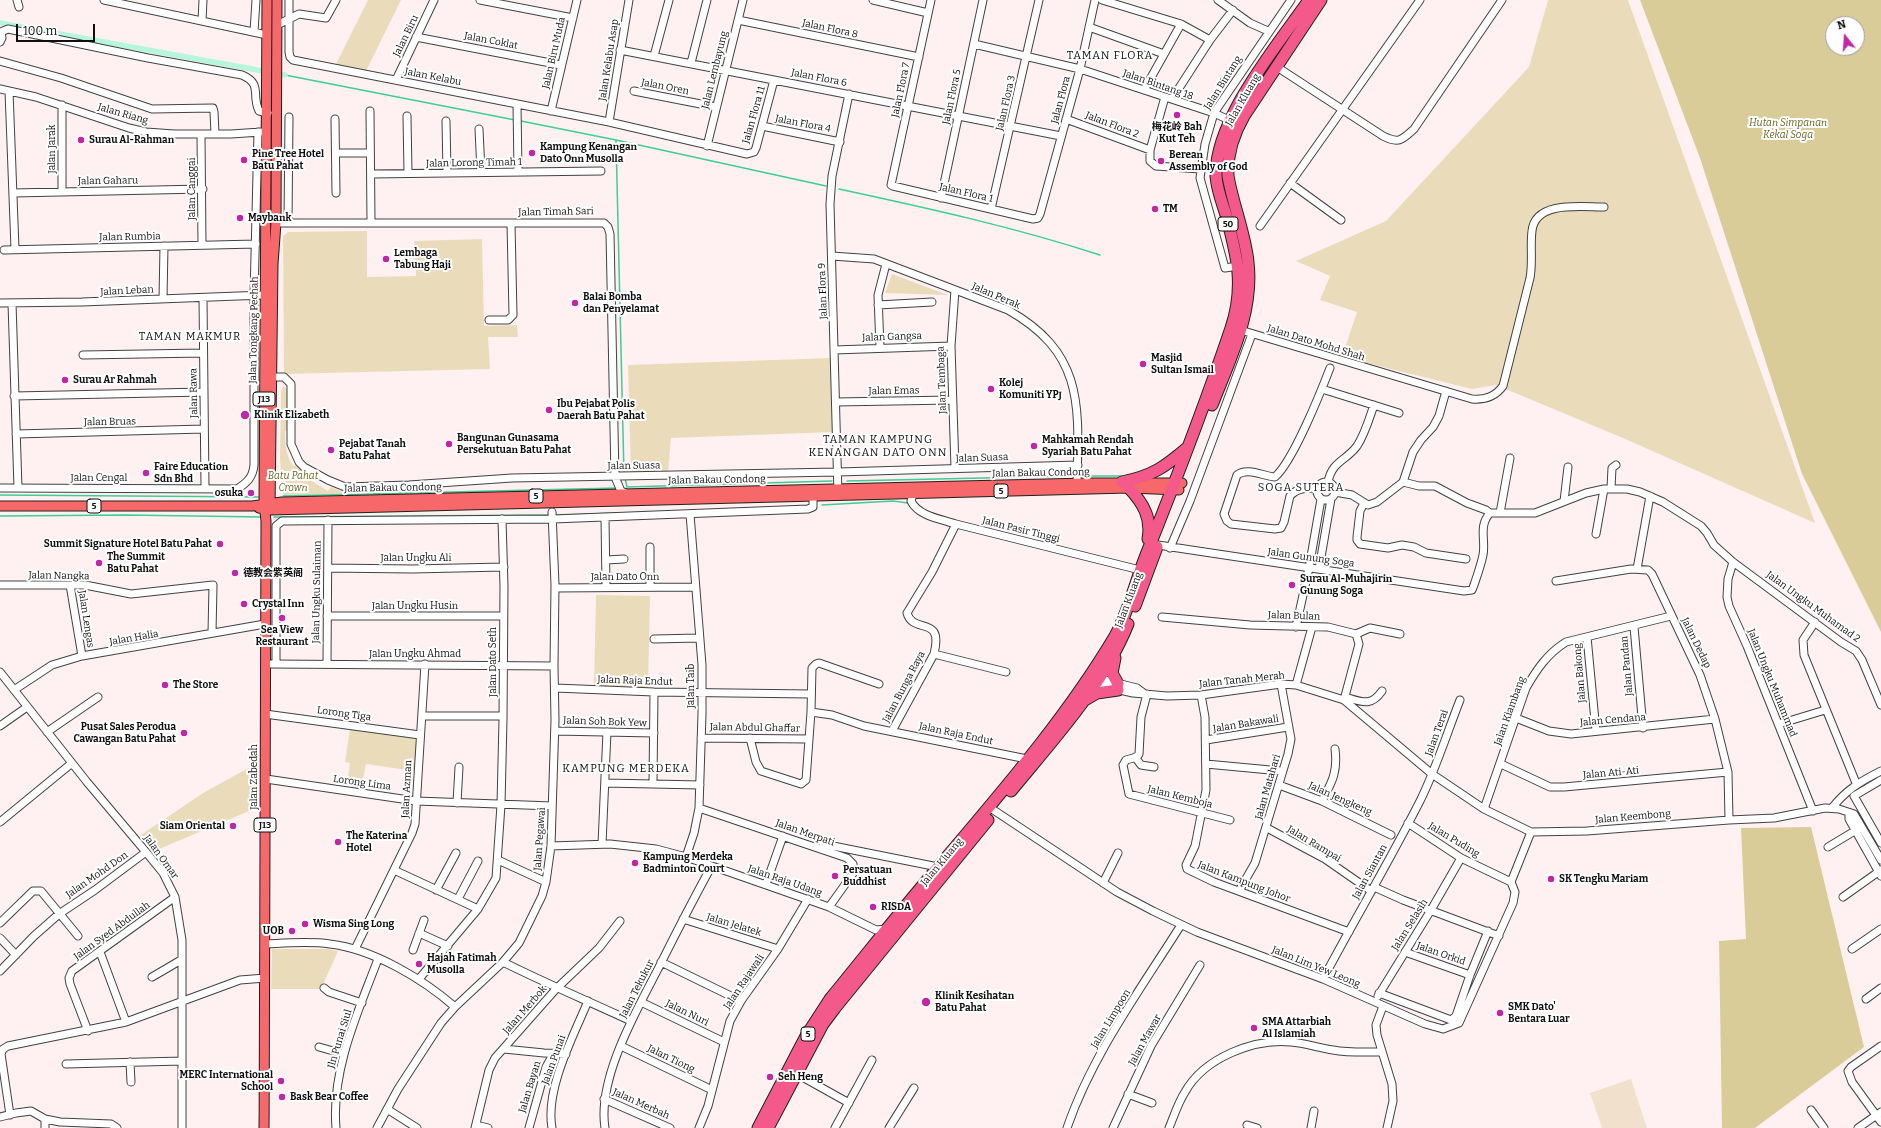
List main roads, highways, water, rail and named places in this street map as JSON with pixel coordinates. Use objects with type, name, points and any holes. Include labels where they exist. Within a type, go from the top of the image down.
[{"type":"highway","name":"Jalan Kluang","points":[[758,1128],[817,1019],[886,929],[938,867],[1052,741],[1079,706],[1117,632],[1146,555],[1178,486],[1188,447],[1236,329],[1239,283],[1238,266],[1216,178],[1219,151],[1229,120],[1250,85],[1309,0]]},
{"type":"highway","name":"Jalan Kluang","points":[[768,1128],[834,1008],[992,809],[1027,759],[1093,681],[1122,639],[1248,298],[1249,278],[1247,257],[1230,188],[1228,164],[1236,131],[1321,0]]},
{"type":"highway","points":[[1146,555],[1150,532],[1148,515],[1137,497],[1125,485],[1150,475],[1167,465],[1188,447]]},
{"type":"highway","points":[[1079,706],[1097,693],[1118,687],[1112,668],[1122,639]]},
{"type":"main road","name":"Jalan Tongkang Pechah","points":[[266,522],[271,453],[273,262],[276,223],[277,120],[277,94],[272,56],[267,35],[267,0]]},
{"type":"main road","name":"Jalan Tongkang Pechah","points":[[267,506],[264,295],[267,198],[263,131],[268,113],[268,94],[277,26],[277,0]]},
{"type":"main road","points":[[266,245],[270,239],[272,226],[276,223],[272,219],[270,204],[267,198]]},
{"type":"main road","points":[[264,295],[269,291],[269,267],[273,262]]},
{"type":"main road","points":[[271,453],[274,462],[276,492],[279,500],[282,502]]},
{"type":"main road","name":"Jalan Bakau Condong","points":[[267,506],[282,502],[409,492],[838,492],[1077,483],[1178,486]]},
{"type":"main road","name":"Jalan Bakau Condong","points":[[0,506],[539,504],[813,496],[838,492],[912,495],[1125,485]]},
{"type":"main road","name":"Jalan Zabedah","points":[[264,1128],[266,944],[266,522]]},
{"type":"waterway","points":[[0,23],[285,75]]},
{"type":"waterway","points":[[285,75],[515,120]]},
{"type":"waterway","points":[[521,121],[616,140],[826,186]]},
{"type":"waterway","points":[[616,140],[624,474]]},
{"type":"waterway","points":[[839,189],[1003,227],[1100,255]]},
{"type":"waterway","points":[[1162,461],[1174,451]]},
{"type":"waterway","points":[[847,481],[1072,476]]},
{"type":"waterway","points":[[1084,476],[1122,476]]},
{"type":"waterway","points":[[625,478],[627,487],[832,481]]},
{"type":"waterway","points":[[283,496],[617,488]]},
{"type":"waterway","points":[[0,495],[260,497]]},
{"type":"waterway","points":[[822,505],[893,501],[908,503]]},
{"type":"waterway","points":[[554,515],[620,513]]},
{"type":"waterway","points":[[0,516],[126,515],[262,517]]},
{"type":"waterway","points":[[274,517],[550,515]]},
{"type":"place","name":"梅花岭 Bah Kut Teh","points":[[1177,115]]},
{"type":"place","name":"Surau Al-Rahman","points":[[81,140]]},
{"type":"place","name":"Kampung Kenangan Dato Onn Musolla","points":[[532,153]]},
{"type":"place","name":"Pine Tree Hotel Batu Pahat","points":[[244,160]]},
{"type":"place","name":"Berean Assembly of God","points":[[1161,161]]},
{"type":"place","name":"TM","points":[[1155,209]]},
{"type":"place","name":"Maybank","points":[[240,218]]},
{"type":"place","name":"Lembaga Tabung Haji","points":[[386,259]]},
{"type":"place","name":"Balai Bomba dan Penyelamat","points":[[575,303]]},
{"type":"place","name":"Masjid Sultan Ismail","points":[[1143,364]]},
{"type":"place","name":"Surau Ar Rahmah","points":[[65,380]]},
{"type":"place","name":"Kolej Komuniti YPJ","points":[[991,389]]},
{"type":"place","name":"Ibu Pejabat Polis Daerah Batu Pahat","points":[[549,410]]},
{"type":"place","name":"Klinik Elizabeth","points":[[245,415]]},
{"type":"place","name":"Bangunan Gunasama Persekutuan Batu Pahat","points":[[449,444]]},
{"type":"place","name":"Mahkamah Rendah Syariah Batu Pahat","points":[[1034,446]]},
{"type":"place","name":"Pejabat Tanah Batu Pahat","points":[[331,450]]},
{"type":"place","name":"Faire Education Sdn Bhd","points":[[146,473]]},
{"type":"place","name":"osuka","points":[[251,493]]},
{"type":"place","name":"Summit Signature Hotel Batu Pahat","points":[[220,544]]},
{"type":"place","name":"The Summit Batu Pahat","points":[[99,563]]},
{"type":"place","name":"德教会紫英阁","points":[[235,573]]},
{"type":"place","name":"Surau Al-Muhajirin Gunung Soga","points":[[1292,585]]},
{"type":"place","name":"Crystal Inn","points":[[244,604]]},
{"type":"place","name":"Sea View Restaurant","points":[[282,618]]},
{"type":"place","name":"The Store","points":[[165,685]]},
{"type":"place","name":"Pusat Sales Perodua Cawangan Batu Pahat","points":[[184,733]]},
{"type":"place","name":"Siam Oriental","points":[[233,826]]},
{"type":"place","name":"The Katerina Hotel","points":[[338,842]]},
{"type":"place","name":"Kampung Merdeka Badminton Court","points":[[635,863]]},
{"type":"place","name":"Persatuan Buddhist","points":[[835,876]]},
{"type":"place","name":"SK Tengku Mariam","points":[[1551,879]]},
{"type":"place","name":"RISDA","points":[[873,907]]},
{"type":"place","name":"Wisma Sing Long","points":[[305,924]]},
{"type":"place","name":"UOB","points":[[292,931]]},
{"type":"place","name":"Hajah Fatimah Musolla","points":[[419,964]]},
{"type":"place","name":"Klinik Kesihatan Batu Pahat","points":[[926,1002]]},
{"type":"place","name":"SMK Dato' Bentara Luar","points":[[1500,1013]]},
{"type":"place","name":"SMA Attarbiah Al Islamiah","points":[[1254,1028]]},
{"type":"place","name":"Seh Heng","points":[[770,1077]]},
{"type":"place","name":"MERC International School","points":[[281,1081]]},
{"type":"place","name":"Bask Bear Coffee","points":[[282,1097]]},
{"type":"district","name":"TAMAN FLORA","points":[[1110,56]]},
{"type":"district","name":"TAMAN MAKMUR","points":[[190,337]]},
{"type":"district","name":"TAMAN KAMPUNG KENANGAN DATO ONN","points":[[878,446]]},
{"type":"district","name":"SOGA SUTERA","points":[[1301,488]]},
{"type":"district","name":"KAMPUNG MERDEKA","points":[[626,769]]},
{"type":"park label","name":"Hutan Simpanan Kekal Soga","points":[[1788,128]]},
{"type":"park label","name":"Batu Pahat Crown","points":[[293,482]]}]
